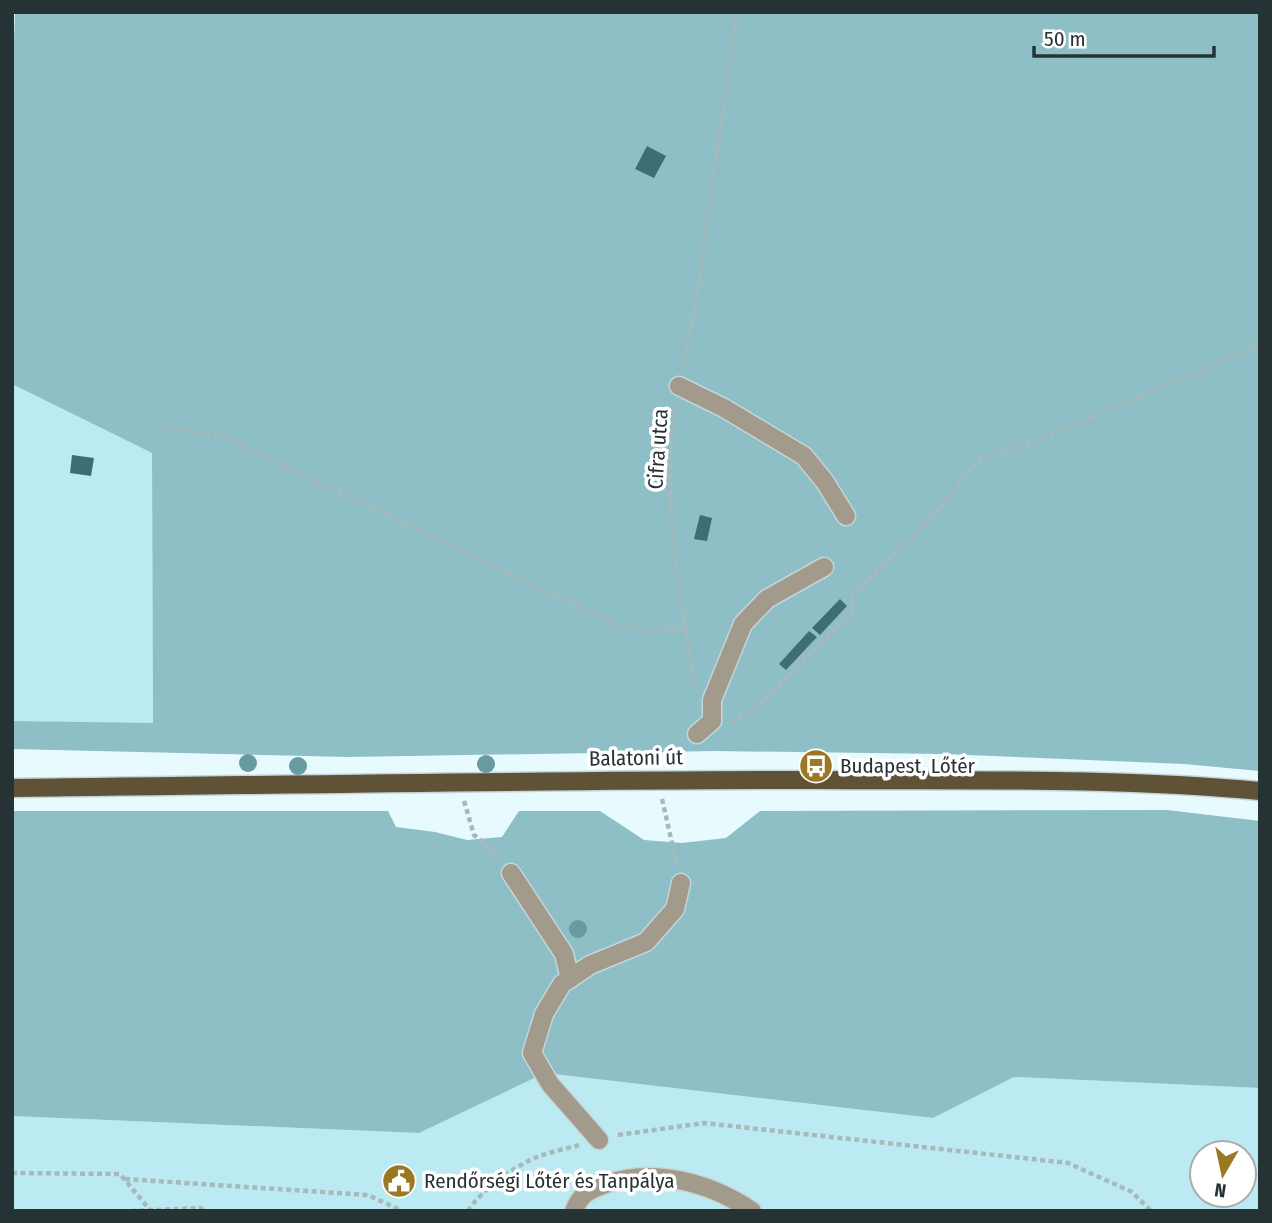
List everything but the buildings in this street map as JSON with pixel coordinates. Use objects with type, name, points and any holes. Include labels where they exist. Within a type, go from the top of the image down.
[{"type":"main road","name":"Balatoni út","points":[[12,788],[657,781],[1076,782],[1260,791]]},
{"type":"lane","points":[[679,386],[724,408],[804,456],[825,482],[846,516]]},
{"type":"lane","points":[[697,734],[712,721],[712,700],[743,624],[767,599],[824,567]]},
{"type":"lane","points":[[512,873],[564,954],[570,979]]},
{"type":"lane","points":[[598,1140],[550,1084],[532,1053],[544,1014],[562,984],[590,965],[646,942],[675,909],[681,883]]},
{"type":"lane","points":[[574,1211],[579,1197],[591,1190],[619,1180],[656,1177],[688,1182],[719,1192],[752,1211]]},
{"type":"path","name":"Cifra utca","points":[[695,695],[676,575],[669,473],[671,432],[695,308],[737,12]]},
{"type":"path","points":[[712,721],[730,723],[762,703],[852,613],[853,594],[917,534],[980,459],[1036,442],[1260,345]]},
{"type":"path","points":[[164,426],[224,437],[619,626],[644,630],[686,629]]},
{"type":"path","points":[[657,781],[681,883]]},
{"type":"path","points":[[458,783],[474,835],[486,844],[512,873]]},
{"type":"path","points":[[468,1211],[495,1183],[536,1158],[615,1135],[704,1123],[1069,1163],[1132,1192],[1151,1211]]},
{"type":"path","points":[[12,1173],[120,1174],[151,1210]]},
{"type":"path","points":[[125,1179],[368,1195],[402,1211]]},
{"type":"path","points":[[131,1211],[201,1208],[204,1211]]},
{"type":"shaded area","points":[[15,12],[1260,12],[1260,771],[1184,764],[943,754],[715,751],[348,757],[12,749],[12,721],[153,723],[152,453],[12,384],[12,100]]},
{"type":"shaded area","points":[[12,384],[152,453],[153,724],[12,721]]},
{"type":"shaded area","points":[[1167,810],[1260,821],[1260,1088],[1014,1077],[933,1118],[545,1073],[419,1133],[12,1116],[12,811],[388,811],[396,827],[435,832],[467,840],[502,837],[519,811],[600,811],[644,840],[682,843],[726,838],[760,811]]},
{"type":"shaded area","points":[[545,1073],[933,1118],[1014,1077],[1260,1088],[1260,1211],[12,1211],[12,1116],[419,1133]]},
{"type":"place","name":"Budapest, Lőtér","points":[[816,766]]},
{"type":"place","name":"Rendőrségi Lőtér és Tanpálya","points":[[399,1181]]}]
